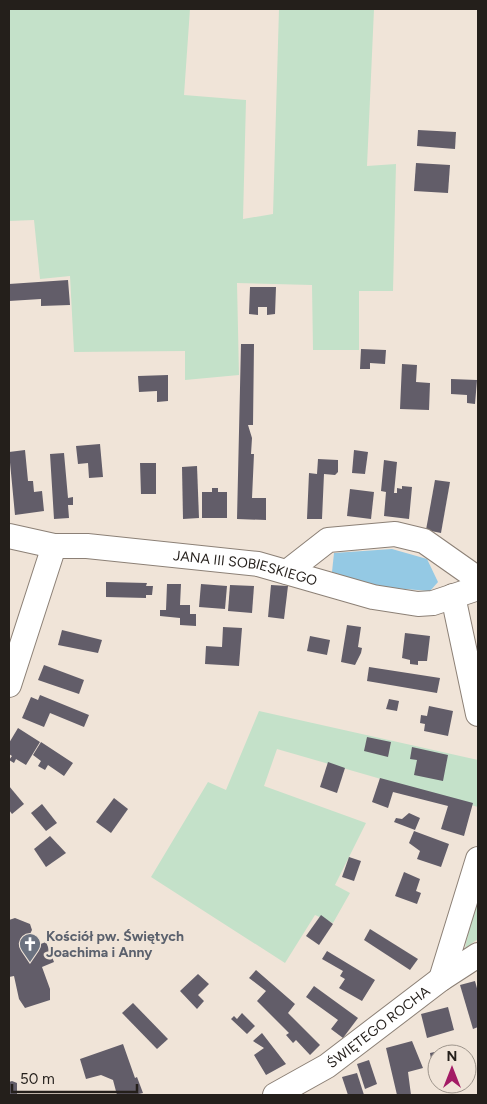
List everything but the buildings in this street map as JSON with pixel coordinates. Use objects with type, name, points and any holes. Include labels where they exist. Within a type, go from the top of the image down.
[{"type":"street","points":[[288,572],[328,540],[395,534],[424,542],[478,579]]},
{"type":"street","name":"JANA III SOBIESKIEGO","points":[[9,536],[54,546],[87,546],[258,564],[373,597],[418,604],[433,603],[478,588]]},
{"type":"street","points":[[9,685],[54,546]]},
{"type":"street","points":[[453,596],[478,714]]},
{"type":"street","points":[[441,979],[478,859]]},
{"type":"street","name":"ŚWIĘTEGO ROCHA","points":[[275,1095],[327,1066],[441,979],[478,955]]},
{"type":"green space","points":[[9,9],[190,9],[184,95],[246,100],[243,219],[273,214],[279,9],[374,9],[367,166],[396,164],[393,291],[359,291],[359,350],[313,350],[312,285],[237,283],[239,375],[185,380],[185,351],[74,352],[70,276],[40,279],[34,220],[9,221]]},
{"type":"green space","points":[[259,711],[478,760],[478,807],[277,749],[264,786],[366,823],[335,885],[350,893],[333,923],[315,915],[285,963],[151,877],[208,782],[226,790]]},
{"type":"green space","points":[[475,903],[478,903],[478,939],[465,948]]},
{"type":"water","points":[[392,549],[427,559],[438,582],[430,591],[379,587],[332,572],[334,553]]},
{"type":"place","name":"Kościół pw. Świętych Joachima i Anny","points":[[30,963]]}]
